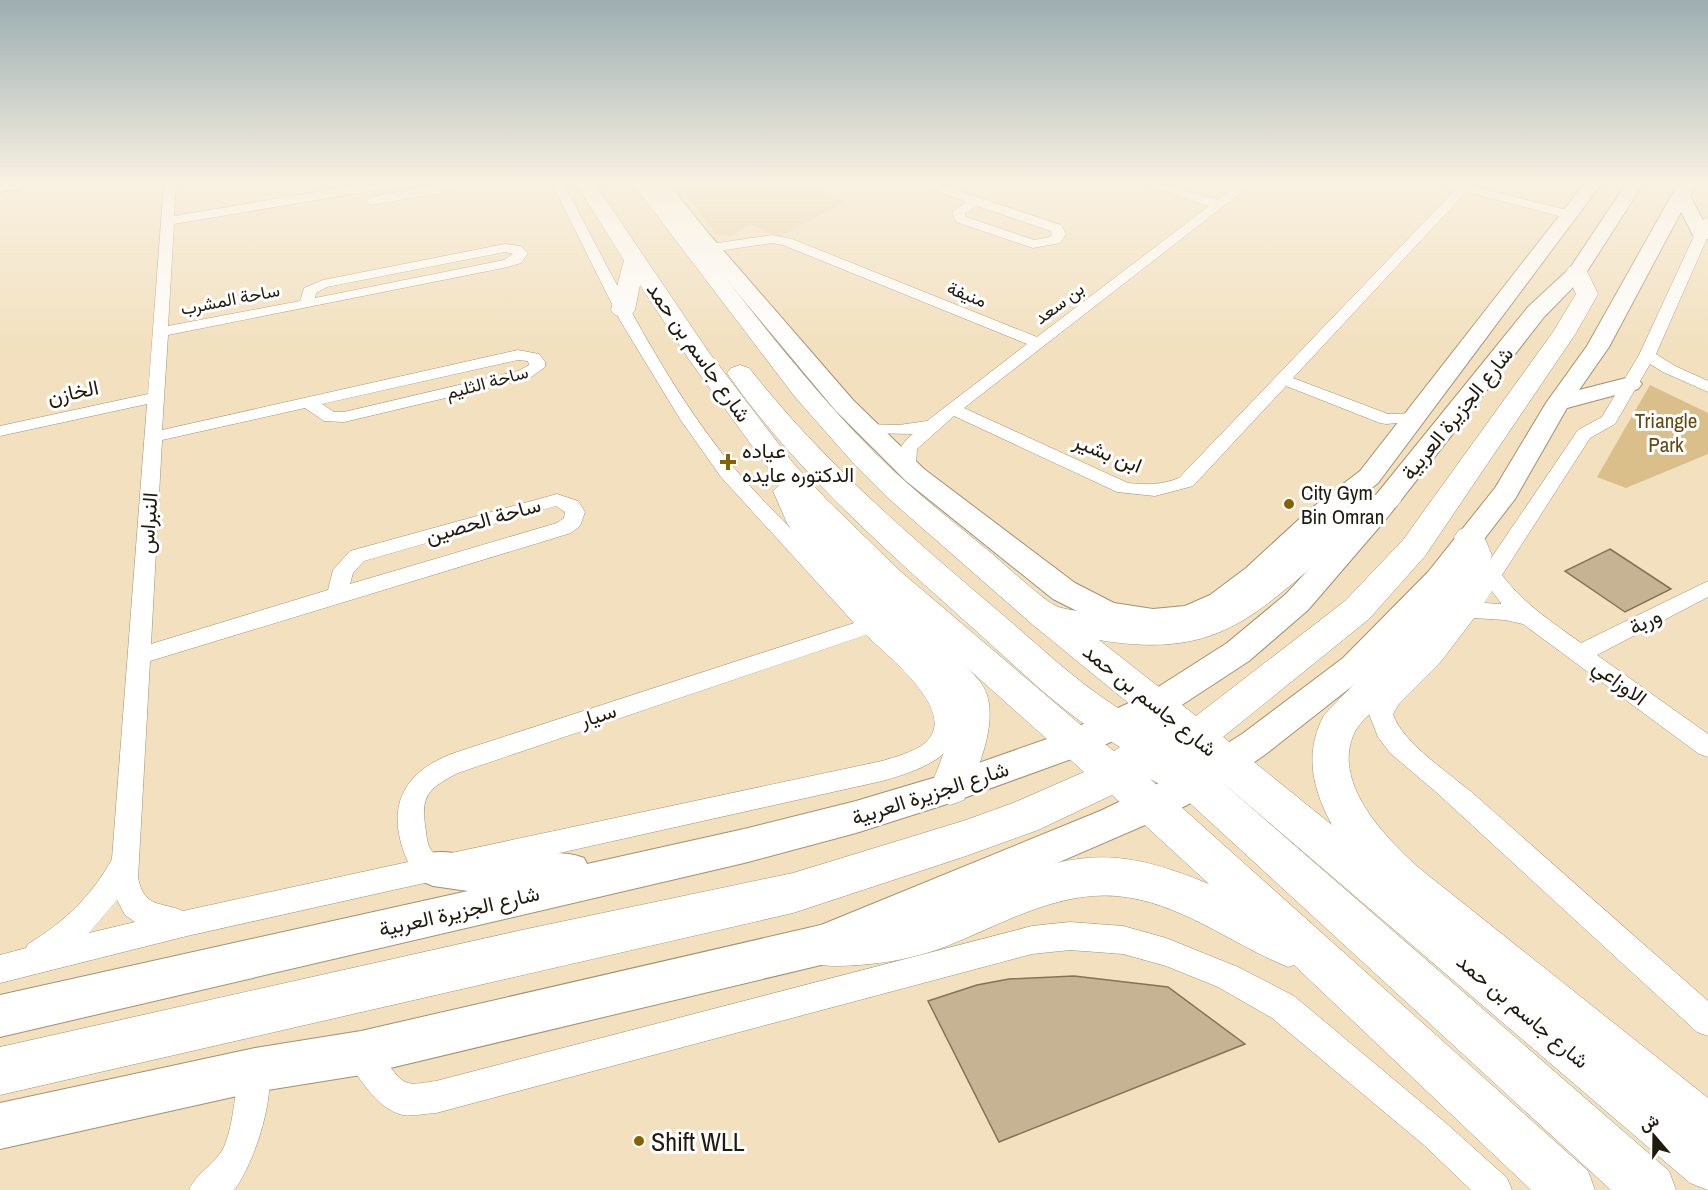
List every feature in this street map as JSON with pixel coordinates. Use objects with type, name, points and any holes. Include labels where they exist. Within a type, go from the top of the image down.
[{"type":"main road","name":"شارع جاسم بن حمد","points":[[621,240],[699,356],[783,469],[815,506],[889,579],[1076,743],[1162,760],[1708,1165]]},
{"type":"main road","points":[[641,240],[755,394],[818,468],[900,546],[1070,694],[1162,760],[1650,1190]]},
{"type":"main road","name":"شارع جاسم بن حمد","points":[[697,240],[812,400],[865,459],[1045,616],[1156,705],[1162,760],[1330,967],[1569,1190]]},
{"type":"main road","name":"شارع جاسم بن حمد","points":[[704,240],[844,405],[911,470],[1064,591],[1108,613],[1153,620]]},
{"type":"main road","name":"شارع الجزيرة العربية","points":[[1153,620],[1189,617],[1221,603],[1256,575],[1319,516],[1369,477],[1551,240]]},
{"type":"main road","name":"شارع الجزيرة العربية","points":[[1162,760],[1156,705],[1238,652],[1297,602],[1386,501],[1536,312],[1577,272],[1597,240]]},
{"type":"main road","name":"شارع الجزيرة العربية","points":[[0,1126],[255,1070],[361,1053],[821,945],[1162,760],[1254,744],[1353,667],[1438,579],[1505,493],[1558,403],[1598,347],[1657,240]]},
{"type":"main road","points":[[623,310],[635,260]]},
{"type":"main road","points":[[0,1071],[522,951],[794,893],[966,838],[1024,817],[1162,760],[1305,653],[1358,610],[1414,548],[1564,333],[1587,294],[1577,272]]},
{"type":"main road","points":[[1558,403],[1638,370]]},
{"type":"main road","points":[[1438,386],[1455,415]]},
{"type":"main road","points":[[783,469],[795,508],[811,535],[968,693],[971,724],[968,740],[950,788]]},
{"type":"main road","points":[[911,470],[926,495],[933,520]]},
{"type":"main road","points":[[1045,616],[1092,627],[1147,634],[1196,628],[1242,607],[1358,513],[1386,501]]},
{"type":"main road","points":[[1470,537],[1476,555],[1471,571],[1416,642],[1337,726],[1331,739],[1330,752],[1338,795],[1357,830],[1390,868],[1439,912],[1708,1130]]},
{"type":"main road","name":"شارع الجزيرة العربية","points":[[0,1016],[633,871],[856,817],[950,788],[1076,743]]},
{"type":"main road","points":[[433,868],[491,876],[564,870],[633,871]]},
{"type":"main road","points":[[821,945],[877,941],[915,935],[1036,889],[1066,880],[1114,876],[1158,886],[1220,911],[1330,967]]},
{"type":"street","name":"النبراس","points":[[167,240],[124,878],[126,892],[132,904],[143,913],[158,920],[187,923]]},
{"type":"street","name":"شارع جاسم بن حمد","points":[[587,240],[623,310],[689,418],[728,474],[870,626],[929,682],[945,710],[946,721]]},
{"type":"street","name":"منيفة","points":[[711,248],[768,240]]},
{"type":"street","name":"منيفة","points":[[775,240],[787,242],[1038,343]]},
{"type":"street","points":[[1020,240],[1033,244],[1055,240]]},
{"type":"street","name":"بن سعد","points":[[933,424],[1174,240]]},
{"type":"street","name":"ابن بشير","points":[[954,410],[1124,488],[1157,491],[1174,488],[1186,482],[1415,240]]},
{"type":"street","name":"ساحة المشرب","points":[[160,332],[307,304],[508,262],[516,260],[521,254],[516,249],[505,248],[323,284],[309,291],[307,304]]},
{"type":"street","points":[[1702,248],[1609,420],[1584,434],[1468,610],[1431,658],[1391,697],[1381,711],[1383,725],[1399,746],[1445,784],[1708,1021]]},
{"type":"street","name":"ساحة الثليم","points":[[153,437],[308,402],[518,355],[533,357],[537,362],[537,367],[528,374],[344,417],[330,417],[308,402]]},
{"type":"street","points":[[1638,370],[1658,370],[1682,375],[1708,387]]},
{"type":"street","points":[[1282,379],[1380,417],[1399,420],[1416,417]]},
{"type":"street","name":"الخازن","points":[[0,431],[156,397]]},
{"type":"street","points":[[867,428],[909,431],[933,424]]},
{"type":"street","points":[[911,470],[908,448],[933,424]]},
{"type":"street","name":"ساحة الحصين","points":[[139,656],[337,595],[558,531],[573,521],[574,508],[567,503],[551,501],[357,556],[343,570],[337,595]]},
{"type":"street","name":"الاوزاعي","points":[[1492,576],[1508,598],[1530,618],[1708,747]]},
{"type":"street","name":"وربة","points":[[1581,653],[1708,588]]},
{"type":"street","name":"الاوزاعي","points":[[1468,610],[1505,612],[1530,618]]},
{"type":"street","name":"سيار","points":[[433,868],[418,858],[415,850],[410,806],[420,786],[439,770],[734,669],[870,626]]},
{"type":"street","name":"شارع الجزيرة العربية","points":[[11,966],[187,923],[906,764],[934,750],[944,735],[946,721]]},
{"type":"street","name":"النبراس","points":[[11,966],[51,947],[77,927],[98,906],[114,884],[125,862]]},
{"type":"street","points":[[361,1053],[389,1089],[403,1099],[436,1097],[1032,940],[1070,936],[1123,940],[1166,952],[1228,977],[1284,1007],[1436,1135],[1495,1190]]},
{"type":"street","points":[[206,1190],[223,1177],[234,1164],[244,1131],[255,1070]]},
{"type":"green space","name":"Triangle Park","points":[[1650,385],[1708,413],[1708,454],[1626,488],[1597,477]]},
{"type":"building","points":[[1610,549],[1671,589],[1625,612],[1565,571]]},
{"type":"building","points":[[1074,976],[1168,987],[1245,1044],[999,1142],[928,1001],[977,985],[1009,979]]},
{"type":"place","name":"عياده الدكتوره عايده","points":[[728,462]]},
{"type":"place","name":"City Gym Bin Omran","points":[[1289,504]]},
{"type":"place","name":"Shift WLL","points":[[639,1141]]}]
